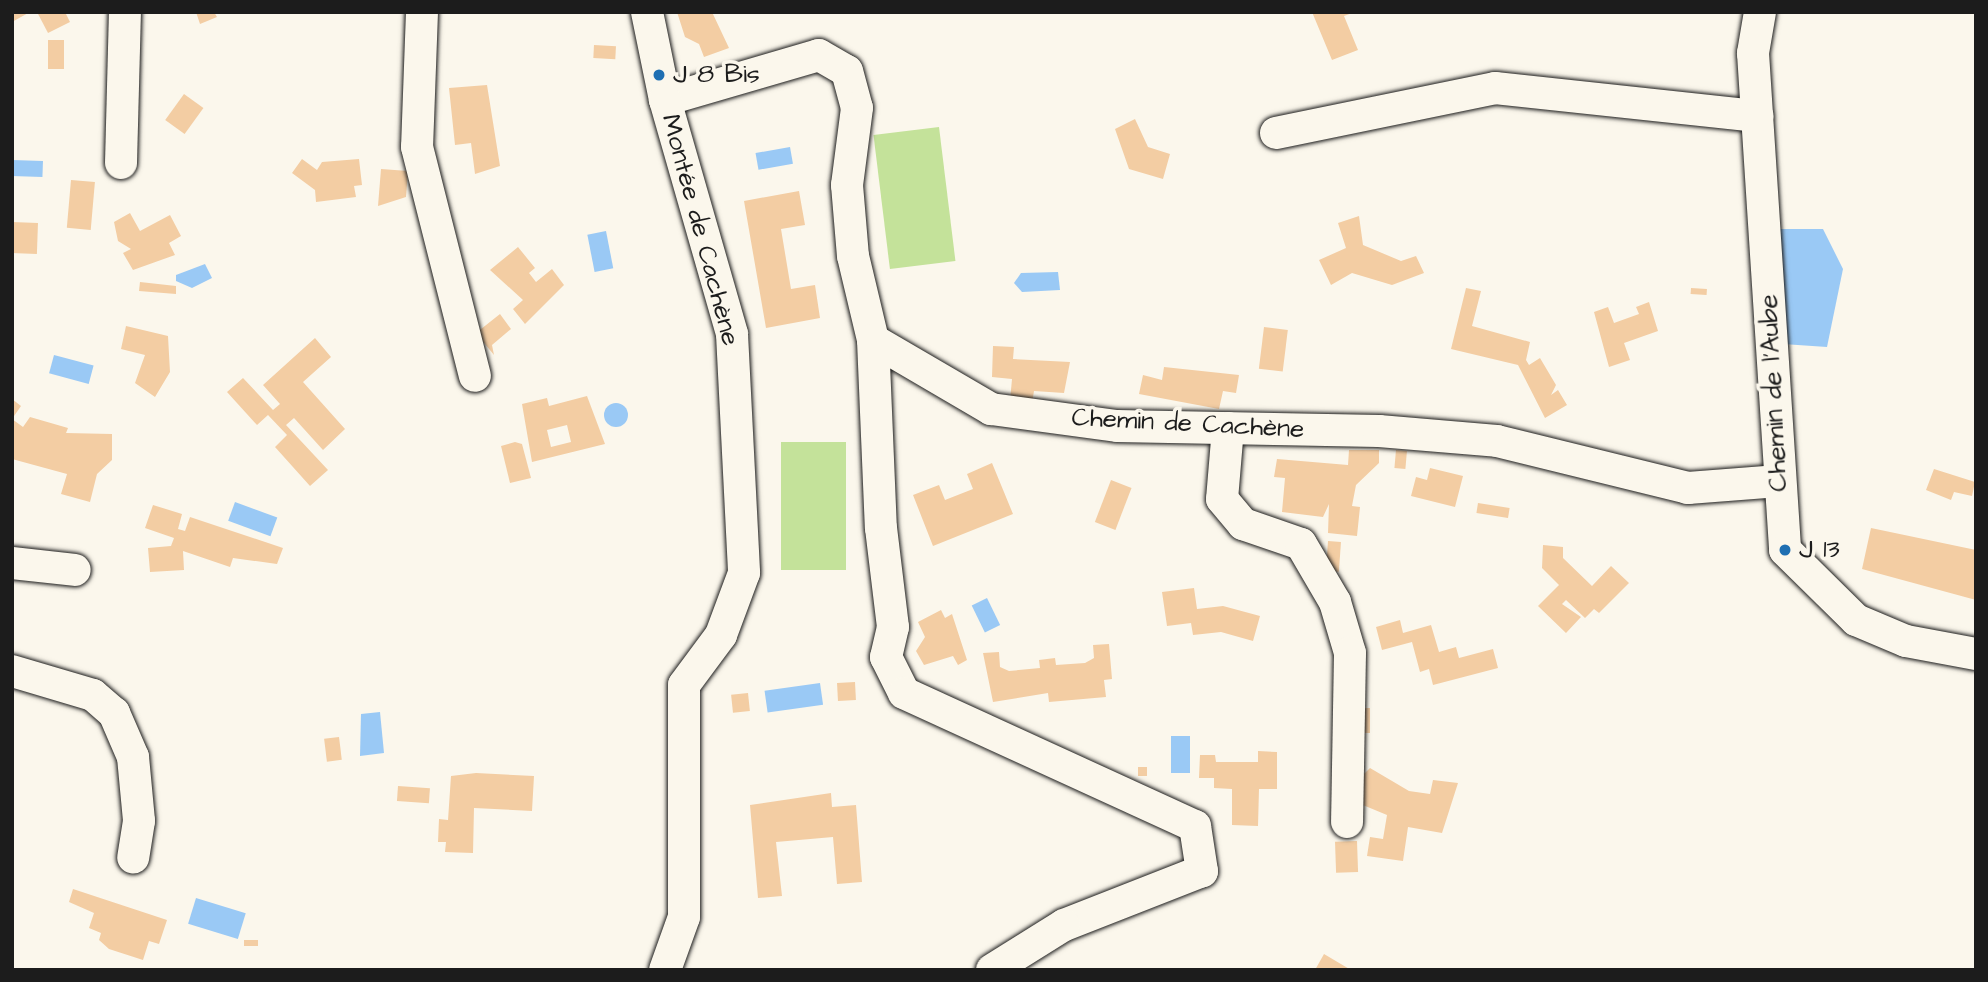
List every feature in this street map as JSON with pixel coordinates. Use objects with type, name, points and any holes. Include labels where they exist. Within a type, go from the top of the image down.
[{"type":"street","points":[[121,163],[125,12]]},
{"type":"street","points":[[422,12],[417,147],[475,376]]},
{"type":"street","points":[[647,12],[665,100],[819,55],[847,71],[857,108],[848,185],[853,256],[873,340],[882,552],[893,627],[886,657],[904,693],[1195,826],[1202,871],[1064,925],[992,970]]},
{"type":"street","name":"Chemin de l'Aube","points":[[1759,12],[1753,53],[1785,550],[1856,620],[1906,641],[1976,654]]},
{"type":"street","points":[[1276,133],[1495,88],[1758,116]]},
{"type":"street","name":"Montée de Cachène","points":[[665,100],[732,334],[744,573],[721,635],[684,685],[684,917],[665,970]]},
{"type":"street","name":"Chemin de Cachène","points":[[873,340],[991,409],[1117,426],[1227,428],[1497,441],[1688,488],[1779,481]]},
{"type":"street","points":[[1227,428],[1222,499],[1243,524],[1301,544],[1335,602],[1350,653],[1347,822]]},
{"type":"street","points":[[12,563],[75,570]]},
{"type":"street","points":[[12,671],[93,695],[114,712],[133,757],[139,821],[133,858]]},
{"type":"green space","points":[[939,127],[955,261],[890,269],[873,135]]},
{"type":"green space","points":[[781,442],[846,442],[846,570],[781,570]]},
{"type":"water","points":[[790,147],[793,164],[758,170],[756,153]]},
{"type":"water","points":[[12,160],[43,161],[42,177],[12,176]]},
{"type":"water","points":[[1776,229],[1823,229],[1843,269],[1827,347],[1783,344]]},
{"type":"water","points":[[606,231],[613,268],[595,272],[587,235]]},
{"type":"water","points":[[205,264],[212,278],[192,288],[176,281],[176,275]]},
{"type":"water","points":[[1058,272],[1060,290],[1022,292],[1014,283],[1021,273]]},
{"type":"water","points":[[54,355],[94,366],[89,384],[49,373]]},
{"type":"water","points":[[616,403],[624,407],[628,415],[624,423],[616,427],[608,423],[604,415],[608,407]]},
{"type":"water","points":[[235,502],[277,517],[270,536],[228,521]]},
{"type":"water","points":[[987,598],[1000,625],[985,632],[972,605]]},
{"type":"water","points":[[820,683],[823,705],[768,713],[765,691]]},
{"type":"water","points":[[380,712],[384,753],[360,756],[361,714]]},
{"type":"water","points":[[1171,736],[1190,736],[1190,773],[1171,773]]},
{"type":"water","points":[[196,898],[246,913],[238,939],[188,924]]},
{"type":"building","points":[[12,12],[30,12],[12,22]]},
{"type":"building","points":[[37,12],[65,12],[70,22],[48,33]]},
{"type":"building","points":[[196,12],[214,12],[217,17],[200,24]]},
{"type":"building","points":[[677,12],[712,12],[729,48],[704,57],[699,44],[685,37]]},
{"type":"building","points":[[1312,12],[1355,12],[1344,16],[1358,50],[1332,60]]},
{"type":"building","points":[[48,40],[64,40],[64,69],[48,69]]},
{"type":"building","points":[[594,45],[616,46],[615,59],[593,58]]},
{"type":"building","points":[[487,85],[500,166],[475,174],[471,143],[455,145],[449,88]]},
{"type":"building","points":[[184,94],[203,108],[185,134],[165,120]]},
{"type":"building","points":[[1135,119],[1148,147],[1170,154],[1163,179],[1129,169],[1115,129]]},
{"type":"building","points":[[302,159],[317,170],[322,162],[359,159],[362,185],[354,186],[356,197],[316,202],[315,190],[292,173]]},
{"type":"building","points":[[381,169],[408,171],[406,197],[378,206]]},
{"type":"building","points":[[71,180],[95,182],[91,230],[67,228]]},
{"type":"building","points":[[799,191],[805,225],[781,229],[791,289],[815,285],[820,318],[766,328],[744,201]]},
{"type":"building","points":[[130,213],[140,231],[170,215],[181,236],[169,243],[175,255],[133,270],[123,253],[131,249],[118,241],[114,222]]},
{"type":"building","points":[[1359,216],[1363,245],[1401,261],[1416,256],[1424,273],[1392,285],[1352,273],[1331,285],[1319,260],[1346,248],[1338,223]]},
{"type":"building","points":[[12,222],[38,223],[37,254],[12,253]]},
{"type":"building","points":[[518,247],[535,268],[529,273],[536,282],[552,269],[564,285],[525,324],[513,309],[523,300],[490,270]]},
{"type":"building","points":[[140,282],[176,286],[176,294],[139,291]]},
{"type":"building","points":[[1466,288],[1481,291],[1472,326],[1530,342],[1526,360],[1529,365],[1540,358],[1556,385],[1551,395],[1558,390],[1567,405],[1545,418],[1518,365],[1451,349]]},
{"type":"building","points":[[1691,288],[1707,289],[1707,295],[1691,294]]},
{"type":"building","points":[[1649,302],[1658,331],[1624,343],[1630,360],[1609,367],[1594,312],[1608,307],[1614,323],[1639,314],[1636,307]]},
{"type":"building","points":[[500,314],[511,329],[492,345],[494,355],[476,333]]},
{"type":"building","points":[[126,326],[168,336],[170,372],[155,397],[135,383],[145,355],[121,349]]},
{"type":"building","points":[[1264,327],[1288,330],[1283,372],[1259,369]]},
{"type":"building","points":[[315,338],[331,357],[303,382],[345,429],[323,450],[294,418],[286,425],[328,470],[310,486],[275,447],[287,435],[268,415],[257,425],[227,392],[243,378],[273,410],[280,404],[263,385]]},
{"type":"building","points":[[993,346],[1014,347],[1013,359],[1070,362],[1064,393],[1034,391],[1032,403],[1010,401],[1012,379],[992,377]]},
{"type":"building","points":[[1164,367],[1239,375],[1236,393],[1223,391],[1219,409],[1139,394],[1143,375],[1162,380]]},
{"type":"building","points":[[587,396],[605,444],[532,462],[522,404],[547,398],[549,406]],"holes":[[[567,425],[571,442],[551,447],[547,430]]]},
{"type":"building","points":[[12,399],[21,406],[12,419]]},
{"type":"building","points":[[30,417],[68,428],[66,433],[112,434],[112,460],[97,474],[90,502],[61,494],[67,474],[12,459],[12,419],[23,427]]},
{"type":"building","points":[[515,442],[522,444],[531,478],[510,483],[501,446]]},
{"type":"building","points":[[1349,450],[1379,450],[1379,463],[1356,485],[1352,506],[1360,507],[1357,536],[1328,533],[1329,504],[1323,517],[1282,512],[1285,478],[1274,477],[1277,459],[1348,465]]},
{"type":"building","points":[[1396,450],[1407,451],[1405,469],[1394,468]]},
{"type":"building","points":[[992,463],[1013,514],[933,546],[913,495],[939,485],[945,500],[973,489],[967,474]]},
{"type":"building","points":[[1430,468],[1463,476],[1455,507],[1411,496],[1416,477],[1427,480]]},
{"type":"building","points":[[1934,469],[1975,482],[1972,496],[1954,492],[1951,500],[1926,490]]},
{"type":"building","points":[[1111,480],[1132,488],[1115,530],[1095,522]]},
{"type":"building","points":[[1478,503],[1510,508],[1508,518],[1476,513]]},
{"type":"building","points":[[153,505],[182,514],[178,529],[185,531],[190,517],[283,548],[277,564],[233,558],[230,567],[183,551],[184,570],[150,572],[148,548],[171,546],[174,538],[145,528]]},
{"type":"building","points":[[1871,528],[1976,550],[1976,600],[1862,569]]},
{"type":"building","points":[[1328,541],[1341,542],[1339,572],[1326,571]]},
{"type":"building","points":[[1543,545],[1563,547],[1563,558],[1592,586],[1611,566],[1629,583],[1599,613],[1594,609],[1585,618],[1566,600],[1562,604],[1581,617],[1566,633],[1538,606],[1559,585],[1542,568]]},
{"type":"building","points":[[1194,588],[1197,609],[1223,606],[1260,616],[1253,641],[1221,632],[1193,635],[1191,623],[1167,626],[1162,592]]},
{"type":"building","points":[[941,610],[945,618],[952,614],[967,660],[958,665],[953,656],[924,665],[916,651],[925,637],[918,622]]},
{"type":"building","points":[[1400,620],[1403,633],[1431,625],[1439,652],[1456,647],[1459,658],[1493,649],[1498,668],[1433,685],[1429,669],[1420,672],[1412,642],[1382,650],[1376,627]]},
{"type":"building","points":[[1109,644],[1112,679],[1104,680],[1106,697],[1049,702],[1048,693],[993,702],[983,653],[999,652],[1000,667],[1009,671],[1040,668],[1039,660],[1055,658],[1056,665],[1085,663],[1094,658],[1093,645]]},
{"type":"building","points":[[855,682],[856,700],[838,701],[837,683]]},
{"type":"building","points":[[748,693],[750,711],[733,713],[731,695]]},
{"type":"building","points":[[1352,708],[1370,708],[1370,733],[1352,733]]},
{"type":"building","points":[[339,737],[342,760],[327,762],[324,739]]},
{"type":"building","points":[[1258,751],[1277,752],[1277,789],[1259,789],[1258,826],[1232,825],[1232,789],[1214,788],[1214,778],[1199,778],[1200,755],[1215,755],[1216,762],[1258,762]]},
{"type":"building","points":[[1138,767],[1147,767],[1147,776],[1138,776]]},
{"type":"building","points":[[1370,768],[1409,791],[1430,794],[1433,780],[1458,783],[1442,833],[1408,827],[1403,861],[1367,856],[1370,837],[1383,839],[1387,815],[1358,803],[1353,785]]},
{"type":"building","points":[[476,773],[534,776],[532,811],[474,808],[473,853],[445,852],[446,842],[438,842],[439,819],[448,820],[451,776]]},
{"type":"building","points":[[398,786],[430,788],[429,803],[397,801]]},
{"type":"building","points":[[831,793],[832,807],[856,805],[862,882],[837,884],[833,837],[776,842],[782,896],[758,898],[750,805]]},
{"type":"building","points":[[1357,841],[1358,872],[1336,873],[1335,842]]},
{"type":"building","points":[[73,889],[167,920],[159,944],[149,941],[143,960],[109,949],[99,940],[101,933],[89,928],[94,913],[69,902]]},
{"type":"building","points":[[244,940],[258,940],[258,946],[244,946]]},
{"type":"building","points":[[1324,954],[1351,970],[1315,970]]},
{"type":"place","name":"J 8 Bis","points":[[659,75]]},
{"type":"place","name":"J 13","points":[[1785,550]]}]
